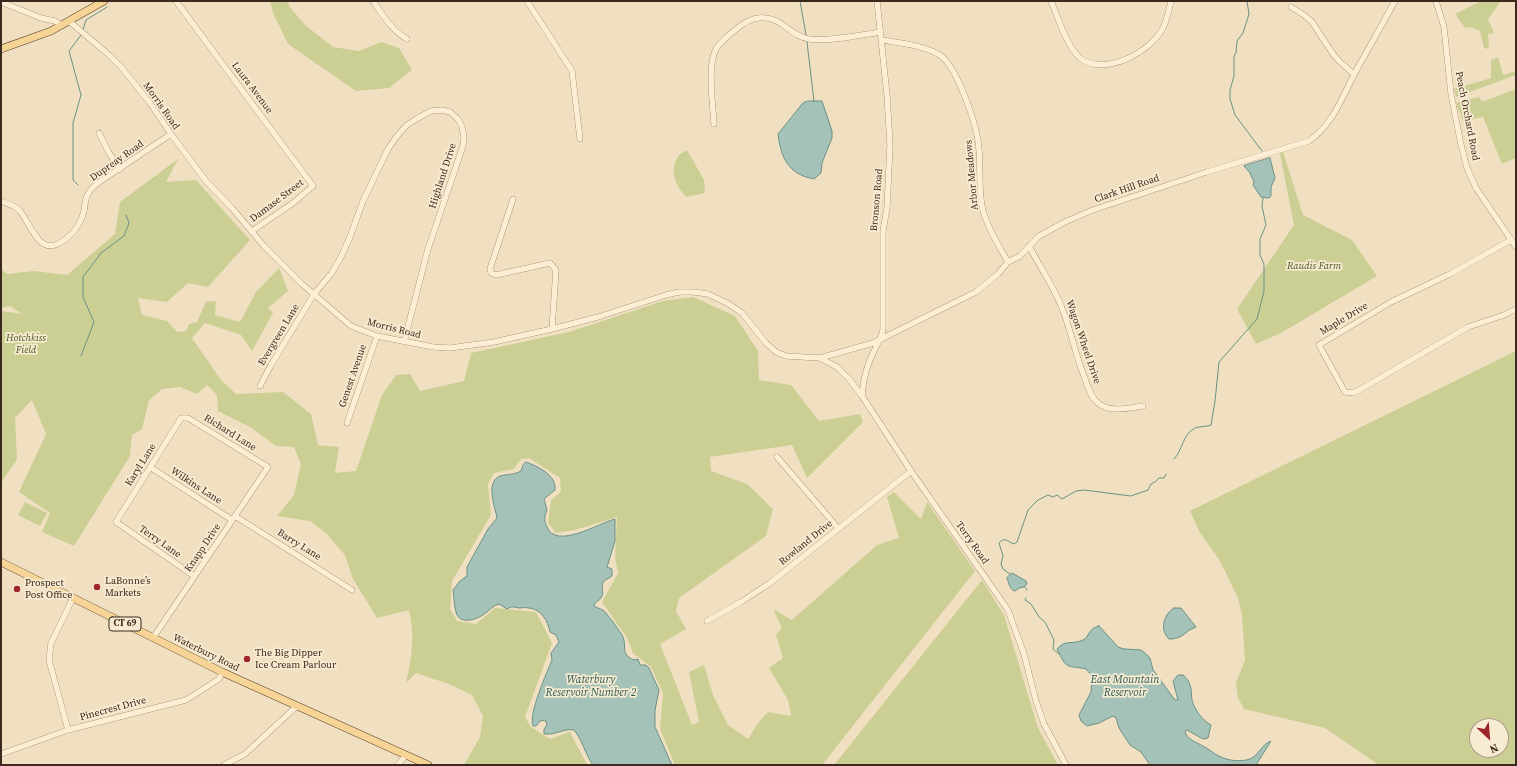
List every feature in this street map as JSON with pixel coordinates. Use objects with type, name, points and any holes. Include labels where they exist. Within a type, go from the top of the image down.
[{"type":"main road","points":[[1,49],[37,36],[61,25],[104,1]]},
{"type":"main road","name":"Waterbury Road","points":[[1,562],[222,672],[428,765]]},
{"type":"street","name":"Laura Avenue","points":[[176,1],[313,186]]},
{"type":"street","points":[[373,1],[399,35],[407,39]]},
{"type":"street","points":[[527,1],[572,71],[580,139]]},
{"type":"street","name":"Bronson Road","points":[[862,396],[863,382],[875,350],[882,338],[884,231],[887,208],[890,145],[887,95],[877,1]]},
{"type":"street","points":[[1051,1],[1070,44],[1079,57],[1089,63],[1101,65],[1120,61],[1134,55],[1154,40],[1164,27],[1171,1]]},
{"type":"street","name":"Clark Hill Road","points":[[820,358],[873,343],[976,292],[998,274],[1008,262],[1020,256],[1039,236],[1093,210],[1207,172],[1309,141],[1331,120],[1354,74],[1395,1]]},
{"type":"street","name":"Peach Orchard Road","points":[[1436,1],[1444,27],[1451,94],[1467,168],[1476,188],[1516,247]]},
{"type":"street","points":[[1,2],[61,25]]},
{"type":"street","points":[[1290,7],[1304,14],[1312,22],[1336,57],[1354,74]]},
{"type":"street","points":[[714,124],[711,66],[713,57],[717,48],[725,39],[748,21],[765,17],[775,20],[797,35],[807,39],[816,40],[881,32]]},
{"type":"street","name":"Morris Road","points":[[69,21],[122,68],[150,103],[206,181],[264,246],[287,270],[351,326],[377,336],[433,347],[450,348],[494,342],[552,329],[598,317],[666,295],[679,292],[693,292],[708,294],[727,303],[742,313],[766,343],[776,352],[786,356],[820,358]]},
{"type":"street","name":"Arbor Meadows","points":[[882,40],[919,47],[938,54],[946,60],[952,70],[962,90],[977,134],[981,201],[983,211],[1008,262]]},
{"type":"street","name":"Highland Drive","points":[[314,294],[331,274],[340,259],[350,237],[363,200],[388,149],[397,136],[407,125],[431,111],[442,110],[450,112],[458,119],[462,127],[464,137],[463,146],[428,249],[404,342]]},
{"type":"street","points":[[99,133],[120,169]]},
{"type":"street","name":"Dupreay Road","points":[[1,201],[11,205],[20,212],[40,242],[48,246],[54,245],[65,240],[80,223],[87,196],[93,187],[171,134]]},
{"type":"street","name":"Damase Street","points":[[252,231],[293,203],[313,186]]},
{"type":"street","points":[[513,199],[490,268],[491,273],[496,275],[550,263],[556,270],[552,329]]},
{"type":"street","name":"Maple Drive","points":[[1511,240],[1450,274],[1391,302],[1319,345],[1345,392],[1354,393],[1468,327],[1504,315],[1516,309]]},
{"type":"street","name":"Wagon Wheel Drive","points":[[1029,246],[1050,282],[1063,309],[1082,372],[1092,396],[1098,404],[1107,407],[1118,409],[1143,406]]},
{"type":"street","name":"Evergreen Lane","points":[[260,386],[314,294]]},
{"type":"street","name":"Genest Avenue","points":[[347,423],[377,336]]},
{"type":"street","name":"Terry Road","points":[[820,358],[837,367],[849,379],[862,396],[911,471],[1008,610],[1024,654],[1036,701],[1044,724],[1066,765]]},
{"type":"street","name":"Karyl Lane","points":[[116,522],[182,418]]},
{"type":"street","name":"Richard Lane","points":[[182,418],[188,418],[268,468]]},
{"type":"street","points":[[778,457],[838,528]]},
{"type":"street","name":"Wilkins Lane","points":[[150,468],[234,518]]},
{"type":"street","name":"Knapp Drive","points":[[153,638],[268,468]]},
{"type":"street","name":"Rowland Drive","points":[[707,621],[741,602],[770,583],[911,471]]},
{"type":"street","name":"Barry Lane","points":[[234,518],[352,590]]},
{"type":"street","name":"Terry Lane","points":[[116,522],[194,576]]},
{"type":"street","points":[[68,730],[48,660],[51,643],[73,598]]},
{"type":"street","name":"Pinecrest Drive","points":[[1,754],[68,730],[186,700],[219,679],[222,672]]},
{"type":"street","points":[[224,765],[245,754],[297,706]]},
{"type":"street","points":[[398,765],[406,755]]},
{"type":"green space","points":[[270,1],[288,1],[289,6],[305,25],[333,47],[359,51],[381,42],[399,48],[412,70],[389,88],[356,91],[288,44],[273,13]]},
{"type":"green space","points":[[1481,1],[1501,1],[1488,19],[1494,33],[1488,34],[1489,49],[1484,48],[1480,31],[1471,27],[1465,28],[1455,14]]},
{"type":"green space","points":[[1498,57],[1503,75],[1516,71],[1516,75],[1456,97],[1454,89],[1491,78],[1491,60]]},
{"type":"green space","points":[[1516,89],[1516,158],[1502,164],[1483,117],[1463,121],[1456,103],[1479,97],[1482,102]]},
{"type":"green space","points":[[687,150],[704,180],[705,193],[686,197],[677,183],[674,168],[680,154]]},
{"type":"green space","name":"Raudis Farm","points":[[1283,152],[1303,215],[1352,240],[1377,276],[1281,333],[1256,344],[1237,309],[1294,225],[1280,154]]},
{"type":"green space","name":"Hotchkiss Field","points":[[178,159],[166,182],[196,180],[250,240],[208,287],[188,283],[167,302],[138,298],[142,315],[167,321],[177,332],[186,331],[189,324],[197,322],[206,302],[216,301],[215,315],[240,322],[256,292],[279,268],[288,291],[268,308],[273,313],[252,351],[241,335],[205,323],[192,338],[221,380],[236,394],[283,392],[311,414],[318,445],[339,447],[335,473],[356,471],[382,395],[396,375],[410,374],[420,391],[464,381],[471,353],[569,332],[663,301],[693,297],[735,316],[758,351],[759,380],[791,385],[819,421],[860,414],[863,422],[807,478],[792,445],[710,457],[711,471],[747,484],[773,509],[766,536],[679,598],[676,611],[686,629],[660,644],[692,725],[699,722],[689,672],[704,665],[713,695],[728,725],[748,739],[758,723],[768,712],[791,716],[788,700],[769,668],[783,658],[776,635],[782,628],[773,609],[792,620],[877,545],[899,538],[887,497],[894,492],[921,519],[927,502],[975,571],[822,765],[675,765],[660,729],[663,693],[651,667],[633,653],[627,638],[602,602],[618,573],[615,558],[617,517],[575,530],[556,533],[548,523],[551,500],[561,492],[560,478],[529,458],[521,459],[514,469],[494,473],[488,484],[491,515],[452,581],[450,609],[457,621],[476,624],[495,608],[536,612],[552,643],[525,717],[531,727],[550,739],[570,732],[587,765],[464,765],[480,737],[483,716],[472,695],[449,684],[416,673],[406,683],[412,646],[412,628],[409,610],[377,618],[353,579],[345,555],[326,533],[310,521],[277,516],[294,495],[301,464],[294,447],[276,446],[250,427],[218,411],[217,395],[207,385],[197,394],[180,387],[162,389],[149,400],[142,429],[132,435],[130,456],[74,546],[42,532],[50,513],[19,492],[46,434],[32,400],[15,418],[17,459],[1,483],[1,311],[22,314],[10,306],[1,308],[1,269],[7,274],[34,271],[67,275],[115,234],[120,202]]},
{"type":"green space","points":[[1516,351],[1516,765],[1379,765],[1325,728],[1244,709],[1238,698],[1236,683],[1245,660],[1242,615],[1238,598],[1220,561],[1199,531],[1190,511]]},
{"type":"green space","points":[[25,502],[47,513],[40,526],[18,515]]},
{"type":"green space","points":[[982,580],[1004,615],[1038,728],[1058,765],[834,765]]},
{"type":"water","points":[[808,101],[822,101],[832,131],[832,138],[822,163],[821,173],[814,179],[805,177],[787,164],[781,150],[778,134],[803,103]]},
{"type":"water","points":[[1270,158],[1275,178],[1271,187],[1271,196],[1269,198],[1261,197],[1253,185],[1254,182],[1250,173],[1244,166]]},
{"type":"water","name":"Waterbury Reservoir Number 2","points":[[526,462],[545,472],[550,476],[555,485],[555,490],[544,499],[547,510],[545,522],[552,533],[559,536],[568,536],[615,519],[615,541],[607,567],[612,569],[612,576],[604,581],[602,585],[603,594],[594,605],[604,611],[620,631],[624,641],[625,653],[634,660],[638,659],[640,665],[646,665],[649,668],[659,690],[655,710],[655,727],[672,765],[593,765],[574,730],[544,734],[544,729],[547,725],[545,720],[540,721],[536,726],[533,726],[533,713],[535,703],[552,660],[551,653],[559,642],[556,635],[550,632],[548,624],[543,616],[533,609],[510,607],[507,609],[499,604],[492,607],[483,615],[472,620],[460,619],[456,612],[453,590],[460,581],[467,576],[467,567],[488,529],[497,518],[492,495],[495,479],[500,476],[521,471]]},
{"type":"water","points":[[1012,573],[1026,581],[1027,584],[1015,591],[1013,590],[1007,578]]},
{"type":"water","points":[[1174,608],[1181,608],[1196,627],[1179,637],[1169,639],[1164,631],[1164,622],[1165,618]]},
{"type":"water","name":"East Mountain Reservoir","points":[[1099,626],[1118,647],[1124,649],[1141,650],[1145,653],[1150,658],[1153,670],[1175,700],[1178,700],[1173,681],[1178,675],[1183,675],[1187,679],[1191,687],[1192,700],[1197,711],[1202,718],[1211,725],[1208,738],[1203,739],[1187,730],[1185,731],[1188,737],[1192,740],[1223,758],[1239,761],[1250,759],[1271,741],[1256,765],[1150,765],[1141,752],[1130,745],[1119,728],[1116,718],[1113,716],[1099,723],[1087,726],[1081,721],[1079,715],[1091,692],[1092,676],[1086,669],[1065,664],[1057,649],[1063,644],[1085,639],[1092,629]]},
{"type":"waterway","points":[[800,1],[806,35]]},
{"type":"waterway","points":[[1247,1],[1249,14],[1243,33],[1237,41],[1236,53],[1234,56],[1234,76],[1230,90],[1230,99],[1235,115],[1262,151]]},
{"type":"waterway","points":[[83,30],[86,20],[107,7]]},
{"type":"waterway","points":[[78,185],[73,180],[73,123],[81,95],[69,51],[81,35]]},
{"type":"waterway","points":[[807,42],[814,101]]},
{"type":"waterway","points":[[1174,459],[1191,431],[1197,427],[1211,425],[1219,362],[1257,319],[1264,291],[1264,264],[1260,255],[1260,239],[1266,225],[1262,206],[1263,197]]},
{"type":"waterway","points":[[81,356],[94,322],[83,297],[83,277],[101,253],[124,236],[129,223],[126,215]]},
{"type":"waterway","points":[[1010,574],[1003,569],[1001,564],[1003,556],[999,543],[1003,540],[1014,544],[1017,542],[1028,510],[1038,500],[1048,495],[1053,497],[1057,495],[1062,499],[1076,491],[1084,490],[1131,496],[1148,490],[1151,484],[1159,478],[1164,478],[1166,474]]},
{"type":"waterway","points":[[1026,598],[1025,600],[1031,604],[1039,617],[1045,622],[1054,640],[1053,649],[1059,654]]},
{"type":"place","name":"LaBonne’s Markets","points":[[97,587]]},
{"type":"place","name":"Prospect Post Office","points":[[17,589]]},
{"type":"place","name":"The Big Dipper Ice Cream Parlour","points":[[247,659]]}]
